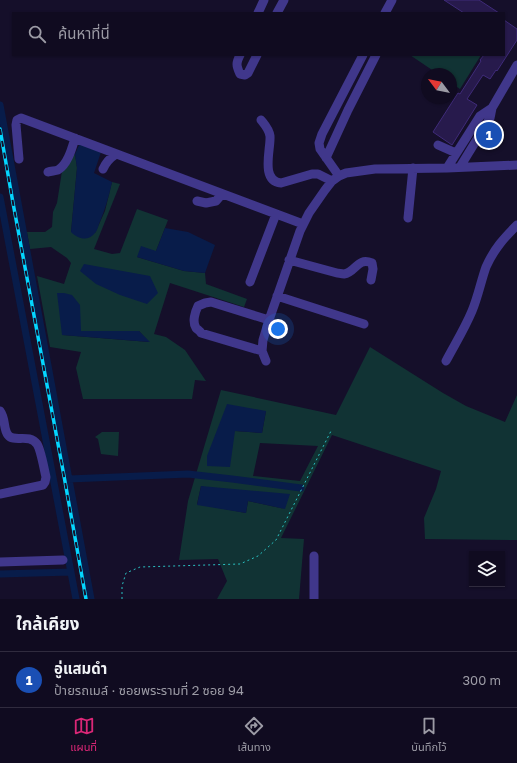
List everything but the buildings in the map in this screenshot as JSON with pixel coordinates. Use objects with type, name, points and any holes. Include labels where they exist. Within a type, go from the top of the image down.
[{"type":"street","points":[[258,12],[264,0]]},
{"type":"street","points":[[278,12],[284,0]]},
{"type":"street","points":[[386,12],[392,0]]},
{"type":"street","points":[[240,56],[236,66],[240,74],[245,75],[248,73],[256,56]]},
{"type":"street","points":[[326,158],[375,56]]},
{"type":"street","points":[[336,179],[326,158],[320,150],[319,143],[337,104],[362,58],[369,68]]},
{"type":"street","points":[[460,167],[490,118],[492,108],[517,65]]},
{"type":"street","points":[[337,104],[348,110]]},
{"type":"street","points":[[447,168],[480,116],[492,108]]},
{"type":"street","points":[[19,160],[16,125],[17,120],[21,118],[303,224]]},
{"type":"street","points":[[261,120],[267,128],[270,136],[268,171],[271,178],[277,183],[312,174],[318,174],[336,179]]},
{"type":"street","points":[[48,172],[58,170],[64,164],[69,157],[75,138]]},
{"type":"street","points":[[438,144],[456,153]]},
{"type":"street","points":[[103,169],[106,162],[116,154]]},
{"type":"street","points":[[266,361],[262,352],[263,340],[289,260],[303,224],[309,213],[325,190],[336,179],[346,173],[375,169],[517,165]]},
{"type":"street","points":[[408,218],[414,168]]},
{"type":"street","points":[[197,201],[216,201],[222,194]]},
{"type":"street","points":[[250,282],[276,214]]},
{"type":"street","points":[[446,361],[473,310],[486,267],[501,241],[517,225]]},
{"type":"street","points":[[289,260],[345,274],[365,261],[372,263],[373,269],[371,280]]},
{"type":"street","points":[[277,296],[364,324]]},
{"type":"street","points":[[262,352],[202,333],[196,328],[194,321],[195,312],[198,306],[211,302],[269,320]]},
{"type":"street","points":[[0,411],[3,415],[7,434],[9,436],[14,438],[30,439],[36,443],[46,478],[43,485],[0,494]]},
{"type":"street","points":[[314,556],[314,599]]},
{"type":"street","points":[[0,562],[63,560]]},
{"type":"path","points":[[122,599],[122,586],[126,573],[140,567],[240,564],[258,556],[276,540],[332,429]]},
{"type":"green space","points":[[411,56],[480,56],[460,89],[457,87],[457,68],[429,68]]},
{"type":"green space","points":[[75,154],[77,168],[71,232],[95,233],[105,211],[112,182],[120,184],[94,249],[112,254],[120,253],[137,209],[168,220],[156,251],[137,257],[184,271],[205,273],[206,284],[247,299],[244,307],[170,283],[154,334],[166,337],[185,350],[206,381],[195,380],[192,399],[83,399],[76,368],[81,352],[50,347],[37,276],[64,284],[71,263],[67,258],[51,247],[30,249],[27,232],[45,232],[52,227],[53,212],[57,203],[62,171]],"holes":[[[81,331],[139,331],[149,342],[63,335]]]},
{"type":"green space","points":[[370,347],[466,406],[505,422],[517,395],[517,540],[425,539],[424,518],[436,489],[441,471],[332,435],[281,538],[304,539],[299,599],[217,599],[227,581],[218,559],[179,560],[188,501],[221,390],[336,415]],"holes":[[[266,411],[262,433],[235,431]],[[260,443],[318,446],[300,481],[253,476]],[[201,486],[285,509],[248,501],[246,513],[197,504]]]},
{"type":"green space","points":[[102,432],[119,432],[118,456],[101,454],[98,439],[95,437]]},
{"type":"water","points":[[80,143],[101,152],[94,173],[112,182],[107,203],[97,230],[89,238],[80,238],[71,232],[77,168],[75,154]]},
{"type":"water","points":[[165,228],[188,232],[215,245],[205,273],[184,271],[137,257],[141,246],[156,251]]},
{"type":"water","points":[[84,264],[150,276],[158,293],[147,304],[120,295],[96,284],[80,271]]},
{"type":"water","points":[[57,293],[72,295],[80,305],[81,331],[139,331],[150,342],[62,335]]},
{"type":"water","points":[[227,404],[266,411],[262,433],[235,431],[230,467],[207,466],[207,456]]},
{"type":"water","points":[[201,486],[290,494],[285,509],[248,501],[246,513],[197,505]]},
{"type":"waterway","points":[[0,105],[91,599]]},
{"type":"waterway","points":[[0,197],[76,599]]},
{"type":"waterway","points":[[69,479],[188,474],[301,488]]},
{"type":"waterway","points":[[0,574],[71,572]]},
{"type":"railway","points":[[0,129],[86,599]]},
{"type":"place","name":"อู่แสมดำ","points":[[489,135]]}]
